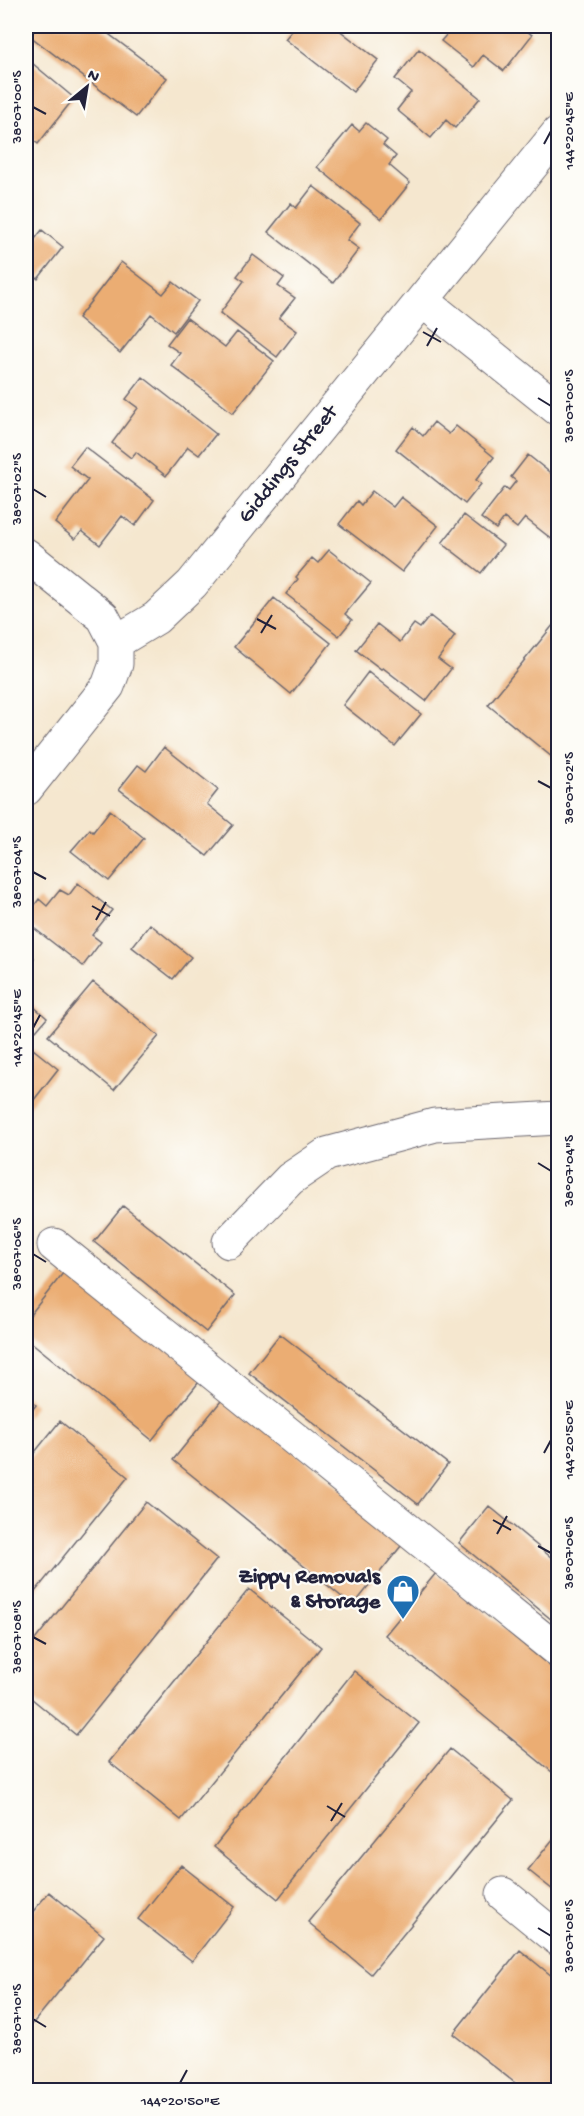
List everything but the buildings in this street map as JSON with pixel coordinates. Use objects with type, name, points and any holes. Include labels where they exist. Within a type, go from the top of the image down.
[{"type":"street","name":"Giddings Street","points":[[116,642],[156,618],[192,584],[558,133]]},
{"type":"street","points":[[423,301],[558,409]]},
{"type":"street","points":[[26,555],[103,617],[116,642],[116,664],[108,686],[26,789]]},
{"type":"street","points":[[229,1242],[290,1179],[327,1154],[435,1125],[558,1118]]},
{"type":"street","points":[[54,1245],[558,1651]]},
{"type":"street","points":[[503,1894],[558,1939]]},
{"type":"place","name":"Zippy Removals & Storage","points":[[403,1620]]}]
